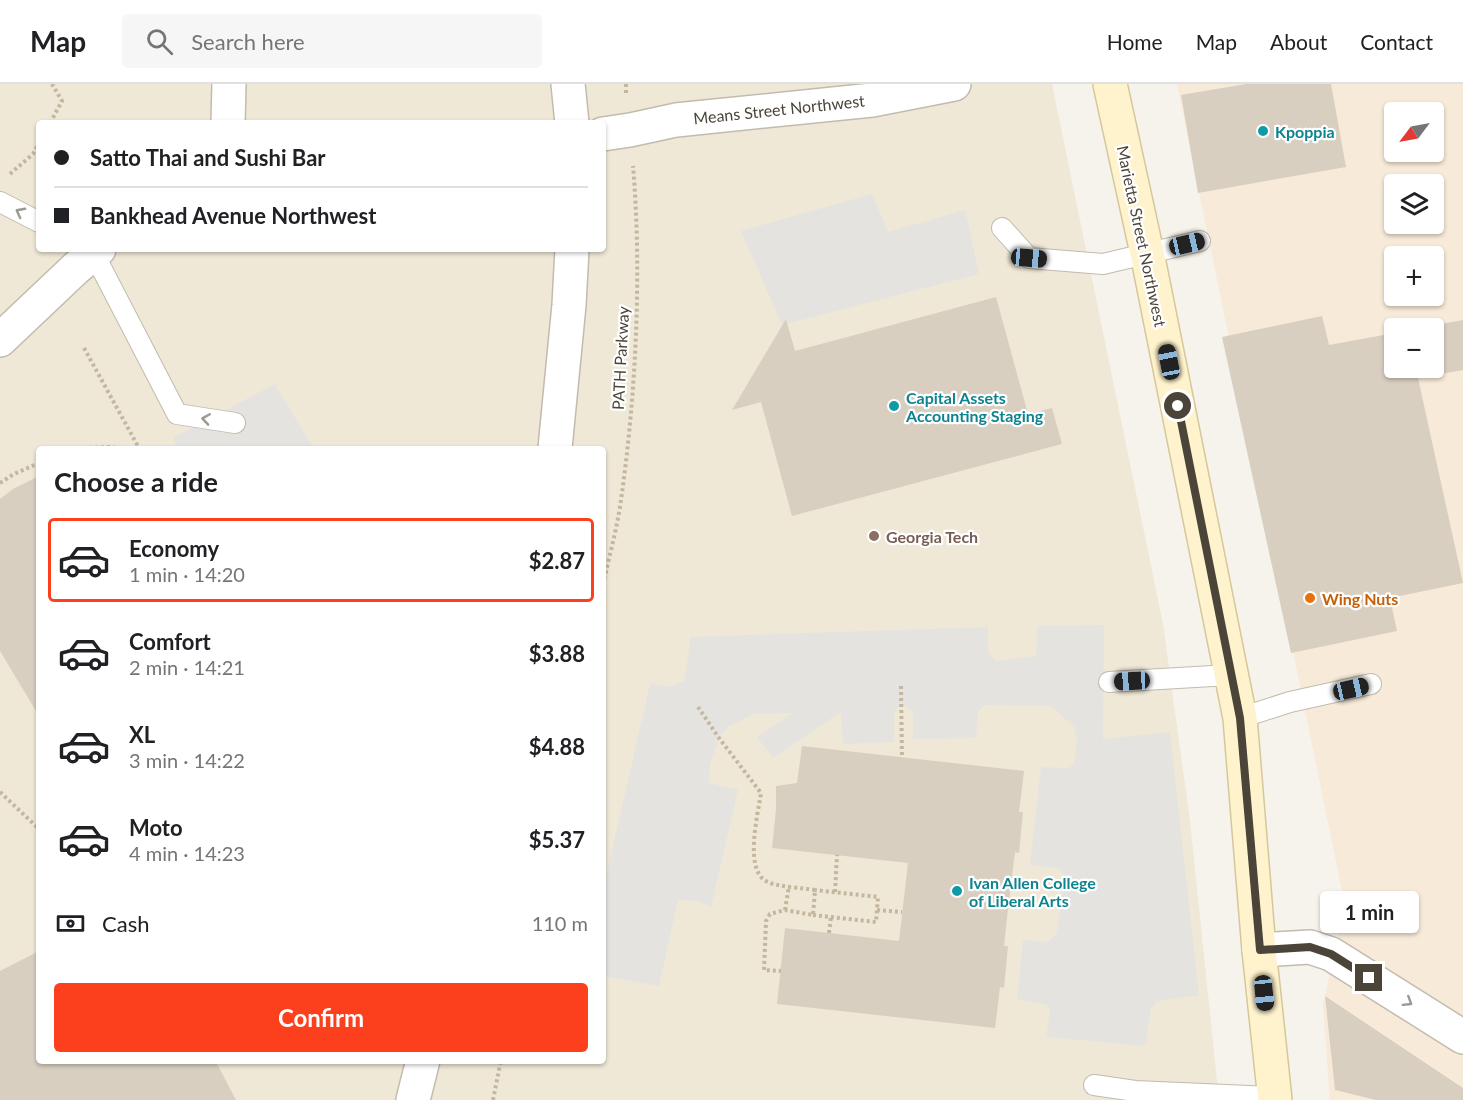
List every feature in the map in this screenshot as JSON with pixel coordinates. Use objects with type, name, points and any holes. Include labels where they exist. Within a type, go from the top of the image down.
[{"type":"main road","name":"Marietta Street Northwest","points":[[1110,84],[1147,253],[1240,718],[1275,1099]]},
{"type":"street","points":[[228,120],[229,84]]},
{"type":"street","points":[[568,84],[572,120]]},
{"type":"street","name":"Means Street Northwest","points":[[616,132],[676,120],[872,100],[954,84]]},
{"type":"street","points":[[0,340],[91,252]]},
{"type":"street","points":[[555,446],[572,252]]},
{"type":"street","points":[[1260,950],[1310,947],[1331,954],[1463,1037]]},
{"type":"street","points":[[413,1100],[422,1064]]},
{"type":"lane","points":[[0,202],[36,220]]},
{"type":"lane","points":[[1002,228],[1029,258],[1103,264],[1200,241]]},
{"type":"lane","points":[[94,252],[177,414],[236,423]]},
{"type":"lane","points":[[1109,682],[1230,675]]},
{"type":"lane","points":[[1240,718],[1290,702],[1371,684]]},
{"type":"lane","points":[[1094,1095],[1135,1091],[1275,1099]]},
{"type":"path","points":[[52,84],[62,101],[52,120]]},
{"type":"path","name":"PATH Parkway","points":[[606,571],[621,501],[632,390],[636,314],[636,203],[616,132]]},
{"type":"path","points":[[8,175],[33,154],[36,148]]},
{"type":"path","points":[[84,348],[138,446]]},
{"type":"path","points":[[0,483],[14,474],[36,465]]},
{"type":"path","points":[[901,686],[902,758]]},
{"type":"path","points":[[698,707],[761,793],[754,856],[756,869],[769,883],[878,897],[876,922],[785,910],[770,914],[766,921],[764,970],[781,971]]},
{"type":"path","points":[[0,792],[36,826]]},
{"type":"path","points":[[835,892],[837,855]]},
{"type":"path","points":[[785,910],[789,886]]},
{"type":"path","points":[[813,915],[815,890]]},
{"type":"path","points":[[877,910],[902,912]]},
{"type":"path","points":[[829,933],[831,917]]},
{"type":"path","points":[[493,1100],[500,1064]]},
{"type":"shaded area","name":"Georgia Tech","points":[[0,84],[1052,84],[1163,624],[1190,821],[1219,1100],[0,1100]]},
{"type":"shaded area","points":[[1177,84],[1463,84],[1463,1100],[1330,1100],[1323,1004],[1345,906]]},
{"type":"shaded area","points":[[872,194],[888,232],[965,210],[979,274],[782,325],[741,231]]},
{"type":"shaded area","points":[[275,384],[312,446],[177,446],[173,438]]},
{"type":"shaded area","points":[[1104,625],[1103,739],[1170,732],[1199,995],[1157,1001],[1151,1009],[1145,1046],[1046,1037],[1050,1011],[1047,1005],[1017,999],[1023,940],[1048,942],[1057,933],[1064,876],[1058,868],[1030,865],[1041,767],[1068,768],[1074,764],[1077,740],[1074,727],[1051,706],[984,705],[978,712],[976,738],[913,739],[913,712],[902,705],[894,712],[894,742],[843,744],[841,712],[773,758],[757,737],[793,713],[754,714],[728,727],[719,738],[710,765],[709,783],[738,790],[711,907],[698,901],[678,900],[659,986],[606,977],[606,877],[650,684],[671,687],[684,681],[691,637],[988,627],[988,652],[996,661],[1036,656],[1038,626]]},
{"type":"building","name":"Kpoppia","points":[[1246,84],[1331,84],[1346,167],[1198,193],[1181,95]]},
{"type":"building","name":"Capital Assets Accounting Staging","points":[[996,297],[1028,414],[1052,408],[1062,444],[792,516],[761,402],[732,410],[786,319],[795,351]]},
{"type":"building","points":[[1322,316],[1329,345],[1384,335],[1384,378],[1418,378],[1463,583],[1390,598],[1397,631],[1291,653],[1222,337]]},
{"type":"building","points":[[1463,320],[1463,370],[1444,373],[1444,323]]},
{"type":"building","points":[[36,478],[36,711],[0,651],[0,499],[13,489]]},
{"type":"building","name":"Ivan Allen College of Liberal Arts","points":[[802,746],[1024,771],[1019,812],[1023,812],[1019,853],[1015,852],[1004,946],[1008,946],[1004,988],[1000,987],[995,1028],[777,1004],[785,928],[899,941],[908,863],[772,848],[776,786],[797,783]]},
{"type":"building","points":[[36,953],[36,1064],[217,1064],[236,1100],[0,1100],[0,971]]},
{"type":"building","points":[[1325,996],[1463,1088],[1463,1100],[1376,1100],[1335,1090]]},
{"type":"place","name":"Kpoppia","points":[[1263,131]]},
{"type":"place","name":"Capital Assets Accounting Staging","points":[[894,406]]},
{"type":"place","name":"Georgia Tech","points":[[874,536]]},
{"type":"place","name":"Wing Nuts","points":[[1310,598]]},
{"type":"place","name":"Ivan Allen College of Liberal Arts","points":[[957,891]]},
{"type":"route","points":[[1178,406],[1240,718],[1260,950],[1310,947],[1331,954],[1369,978]]}]
